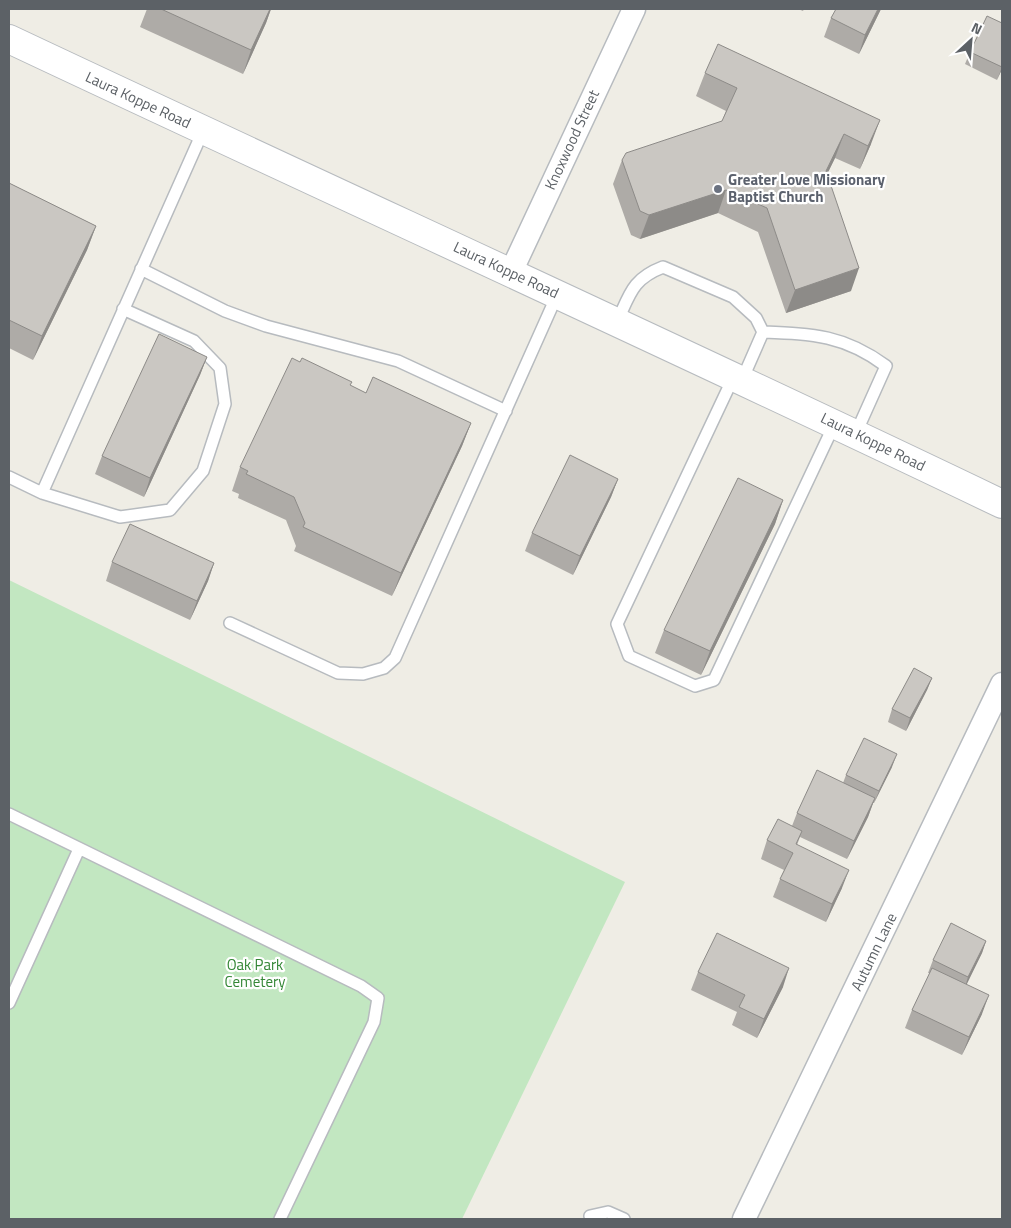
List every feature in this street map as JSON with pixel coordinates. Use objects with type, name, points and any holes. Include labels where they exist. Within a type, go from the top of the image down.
[{"type":"street","name":"Knoxwood Street","points":[[510,272],[634,9]]},
{"type":"street","name":"Laura Koppe Road","points":[[9,39],[204,131],[558,293],[1002,504]]},
{"type":"street","name":"Autumn Lane","points":[[744,1219],[1002,684]]},
{"type":"lane","points":[[42,492],[204,131]]},
{"type":"lane","points":[[617,322],[634,286],[648,272],[663,267],[733,297],[756,318],[763,332]]},
{"type":"lane","points":[[141,268],[225,311],[266,326],[398,362],[506,411]]},
{"type":"lane","points":[[230,622],[338,673],[363,674],[384,668],[395,658],[558,293]]},
{"type":"lane","points":[[9,477],[42,492],[120,517],[170,510],[203,471],[225,404],[220,368],[194,341],[123,309]]},
{"type":"lane","points":[[763,332],[808,334],[835,339],[868,352],[886,366],[845,428],[714,680],[695,686],[629,656],[617,624],[738,378],[763,332]]},
{"type":"lane","points":[[9,814],[362,986],[378,998],[374,1022],[280,1219]]},
{"type":"lane","points":[[9,1003],[80,848]]},
{"type":"lane","points":[[590,1216],[608,1212],[624,1219]]},
{"type":"green space","name":"Oak Park Cemetery","points":[[9,580],[625,882],[462,1219],[9,1219]]},
{"type":"building","points":[[161,9],[270,9],[251,50]]},
{"type":"building","points":[[836,9],[878,9],[865,35],[831,18]]},
{"type":"building","points":[[987,16],[1002,23],[1002,67],[970,52]]},
{"type":"building","name":"Greater Love Missionary Baptist Church","points":[[718,44],[880,120],[868,146],[844,134],[826,171],[859,268],[795,290],[767,208],[726,190],[649,215],[640,211],[622,160],[626,153],[722,121],[737,88],[705,73]]},
{"type":"building","points":[[9,183],[96,226],[42,336],[9,320]]},
{"type":"building","points":[[159,334],[207,357],[150,478],[102,456]]},
{"type":"building","points":[[292,358],[300,362],[302,358],[352,382],[350,385],[366,393],[373,377],[471,423],[401,573],[303,527],[305,523],[294,497],[246,474],[248,471],[240,467]]},
{"type":"building","points":[[570,455],[618,479],[580,556],[532,533]]},
{"type":"building","points":[[738,478],[783,500],[710,651],[664,630]]},
{"type":"building","points":[[130,524],[214,563],[197,601],[112,562]]},
{"type":"building","points":[[914,668],[932,678],[910,718],[892,709]]},
{"type":"building","points":[[864,738],[897,754],[879,791],[846,775]]},
{"type":"building","points":[[817,770],[875,798],[854,841],[797,813]]},
{"type":"building","points":[[778,819],[802,831],[796,844],[849,870],[832,904],[780,879],[793,853],[767,840]]},
{"type":"building","points":[[951,923],[986,941],[968,977],[933,960]]},
{"type":"building","points":[[717,933],[789,968],[764,1019],[739,1007],[745,995],[698,972]]},
{"type":"building","points":[[932,968],[989,995],[969,1037],[912,1010]]},
{"type":"place","name":"Greater Love Missionary Baptist Church","points":[[718,189]]}]
